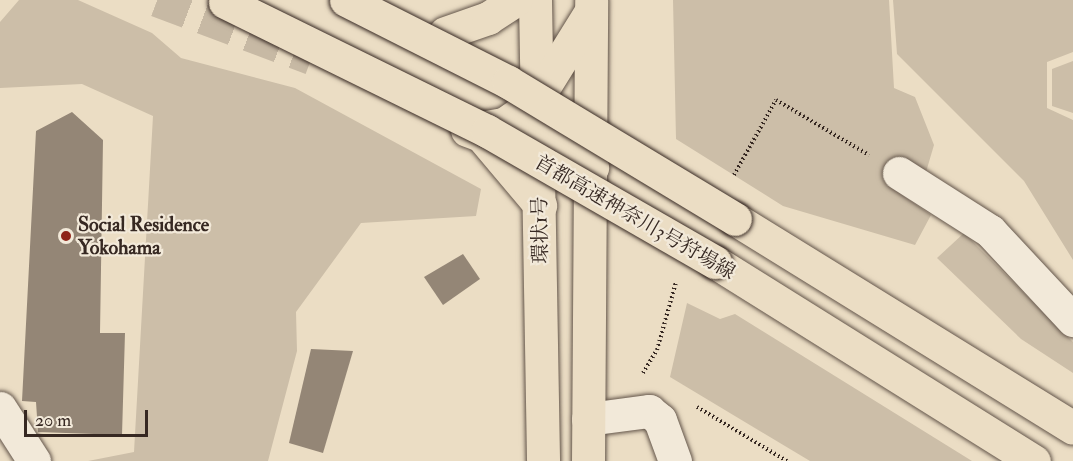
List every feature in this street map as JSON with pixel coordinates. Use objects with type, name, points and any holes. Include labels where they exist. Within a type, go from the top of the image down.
[{"type":"main road","points":[[346,0],[508,82],[1073,428]]},
{"type":"main road","points":[[374,0],[445,33],[488,59],[534,103],[592,167]]},
{"type":"main road","points":[[445,33],[488,18],[516,0]]},
{"type":"main road","name":"環状1号","points":[[535,0],[534,103],[540,205],[543,461]]},
{"type":"main road","name":"首都高速神奈川3号狩場線","points":[[223,1],[487,132],[715,262],[1034,461]]},
{"type":"main road","points":[[469,130],[504,124],[534,103],[591,6]]},
{"type":"main road","points":[[588,461],[592,167],[591,6]]},
{"type":"main road","points":[[313,58],[481,135],[540,205]]},
{"type":"lane","points":[[899,173],[990,231],[1073,320]]},
{"type":"lane","points":[[0,408],[34,461]]},
{"type":"lane","points":[[588,419],[649,411],[660,420],[675,461]]},
{"type":"path","points":[[695,405],[787,461]]},
{"type":"shaded area","points":[[19,0],[78,0],[152,33],[181,58],[295,88],[481,189],[476,216],[361,223],[296,312],[297,351],[268,461],[88,461],[134,452],[153,116],[82,84],[0,88],[0,22]]},
{"type":"shaded area","points":[[673,0],[889,0],[894,88],[915,97],[934,145],[926,172],[903,161],[889,186],[931,215],[915,245],[783,206],[676,139]]},
{"type":"shaded area","points":[[893,0],[1073,0],[1073,52],[1047,62],[1047,108],[1073,120],[1073,260],[1024,181],[897,54]]},
{"type":"shaded area","points":[[1073,61],[1073,113],[1052,106],[1052,69]]},
{"type":"shaded area","points":[[964,233],[1073,342],[1073,373],[1021,339],[937,258]]},
{"type":"shaded area","points":[[687,303],[720,319],[735,314],[972,461],[810,461],[670,377]]},
{"type":"building","name":"Social Residence Yokohama","points":[[72,112],[103,140],[100,333],[125,333],[122,435],[38,432],[36,402],[22,401],[36,131]]},
{"type":"building","points":[[463,254],[480,279],[443,305],[424,277]]},
{"type":"building","points":[[311,349],[353,351],[323,453],[289,443]]},
{"type":"tunnel","points":[[157,0],[311,58]]},
{"type":"place","name":"Social Residence Yokohama","points":[[66,236]]}]
